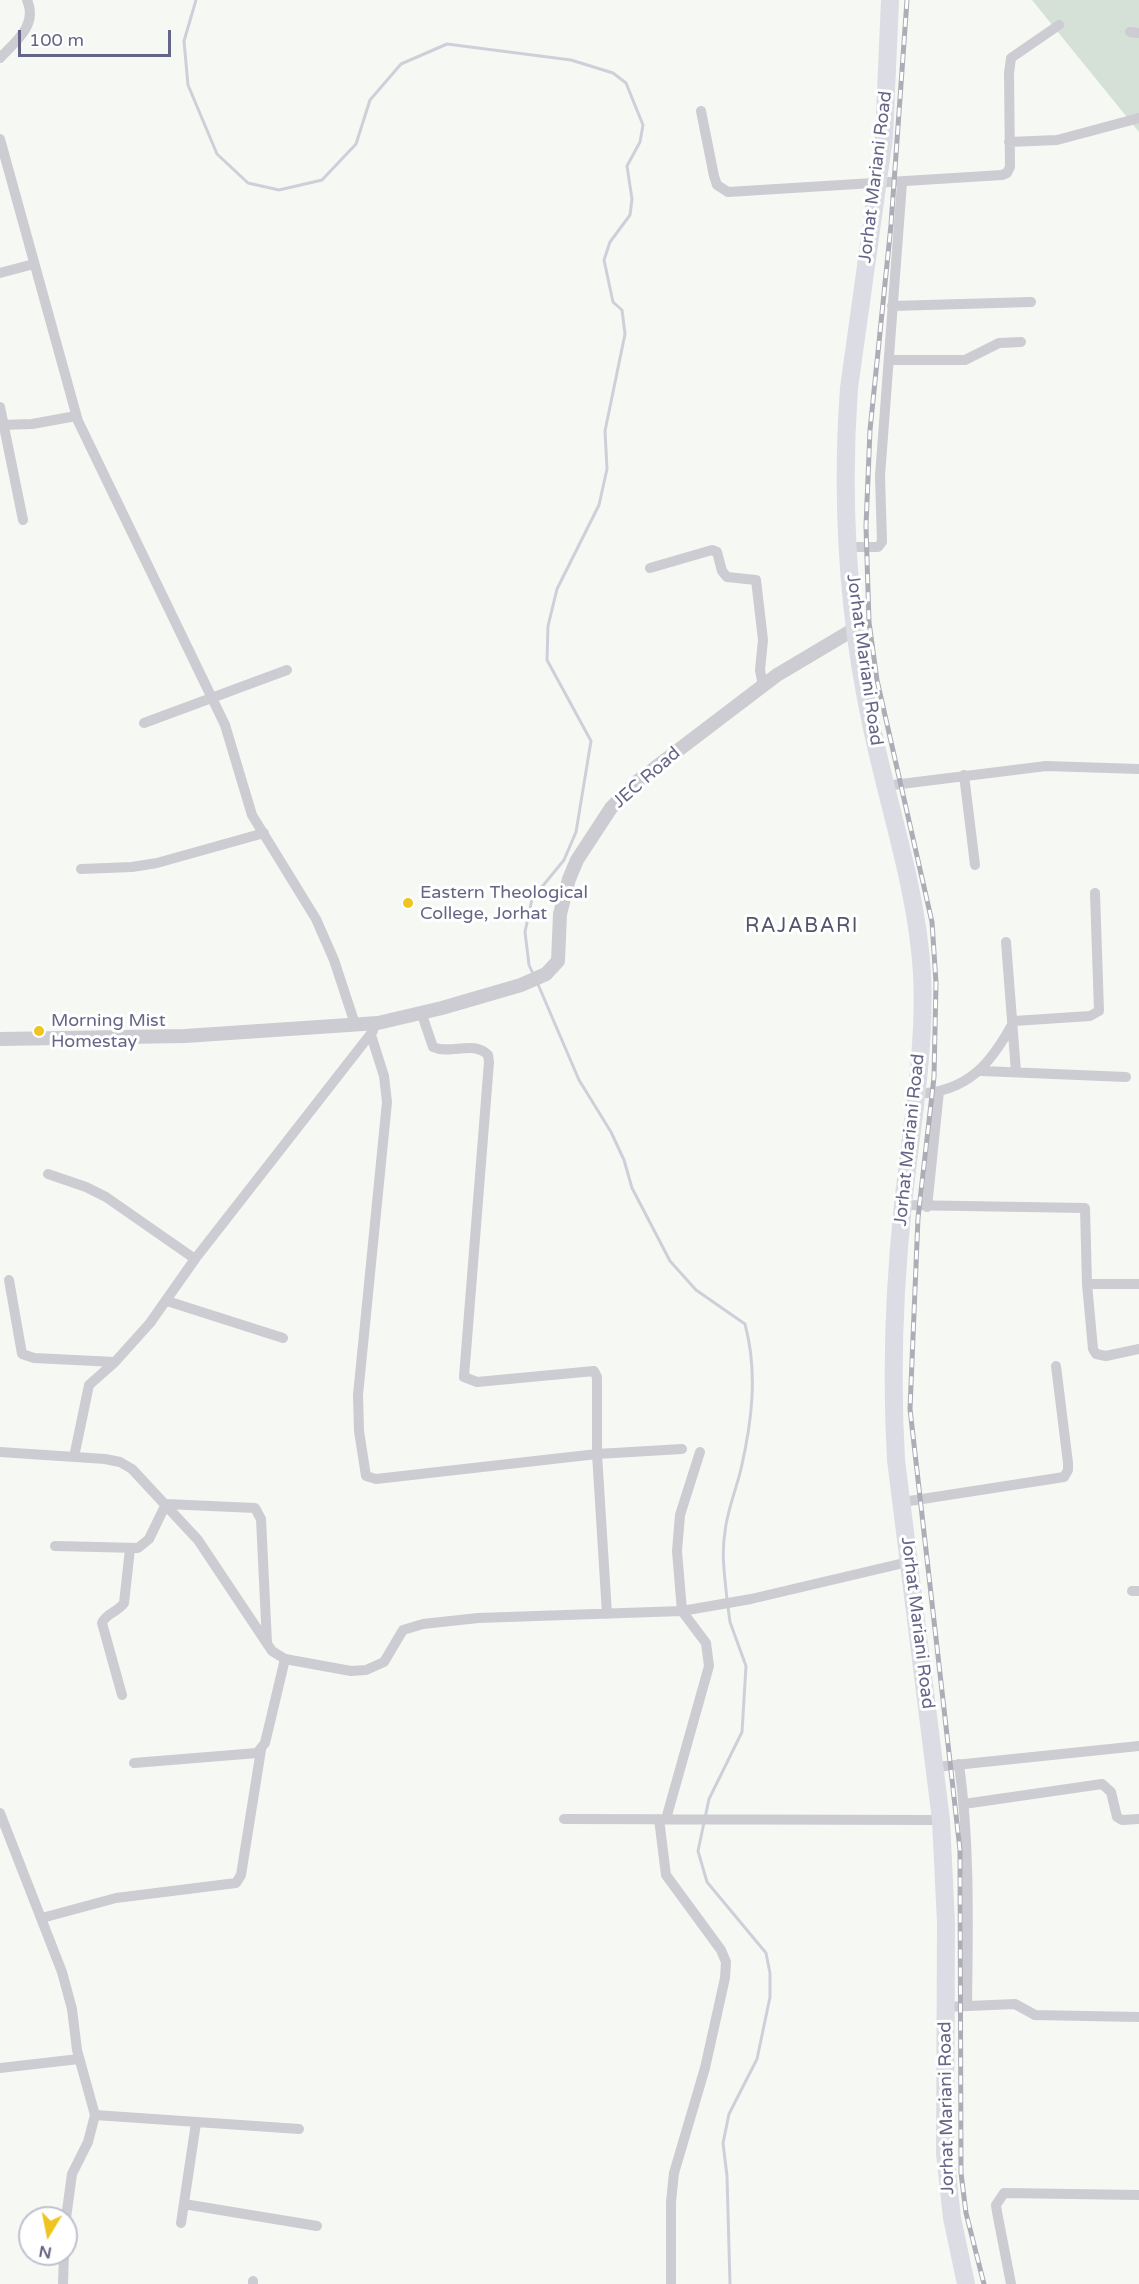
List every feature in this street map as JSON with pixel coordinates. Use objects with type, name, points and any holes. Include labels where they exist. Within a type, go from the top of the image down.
[{"type":"highway","name":"Jorhat Mariani Road","points":[[890,0],[884,137],[849,388],[846,470],[849,547],[856,628],[867,705],[905,866],[922,972],[916,1094],[903,1205],[892,1375],[896,1460],[936,1767],[945,1877],[947,2191],[966,2284]]},
{"type":"street","points":[[0,58],[28,26],[31,18],[27,0]]},
{"type":"street","points":[[701,111],[714,176],[717,185],[728,192],[879,185],[1007,173],[1010,167],[1009,73],[1011,57],[1059,25]]},
{"type":"street","points":[[1009,142],[1057,140],[1139,118]]},
{"type":"street","points":[[0,139],[76,416],[230,738],[252,815],[316,919],[334,960],[355,1024]]},
{"type":"street","points":[[849,547],[878,547],[882,542],[880,476],[902,183]]},
{"type":"street","points":[[0,273],[34,264]]},
{"type":"street","points":[[892,306],[1031,302]]},
{"type":"street","points":[[889,360],[965,360],[999,343],[1021,342]]},
{"type":"street","points":[[0,407],[23,520]]},
{"type":"street","points":[[2,425],[33,424],[76,416]]},
{"type":"street","points":[[650,568],[712,550],[717,552],[722,571],[728,577],[756,580],[763,640],[760,670],[763,686]]},
{"type":"street","name":"JEC Road","points":[[0,1039],[185,1036],[355,1024],[374,1029],[422,1012],[521,985],[546,974],[558,961],[560,914],[569,879],[577,860],[611,808],[639,780],[763,686],[807,655],[856,628]]},
{"type":"street","points":[[144,723],[287,670]]},
{"type":"street","points":[[885,786],[1046,766],[1139,769]]},
{"type":"street","points":[[964,775],[975,865]]},
{"type":"street","points":[[81,869],[132,867],[158,863],[264,833]]},
{"type":"street","points":[[1014,1021],[1090,1016],[1099,1011],[1095,893]]},
{"type":"street","points":[[1006,942],[1014,1021],[1016,1072]]},
{"type":"street","points":[[422,1012],[433,1047],[444,1050],[477,1048],[488,1055],[489,1062],[464,1377],[477,1382],[594,1371],[597,1377],[597,1454],[607,1614]]},
{"type":"street","points":[[982,1071],[1000,1047],[1014,1021]]},
{"type":"street","points":[[74,1457],[89,1385],[115,1362],[167,1301],[195,1259],[374,1029]]},
{"type":"street","points":[[374,1029],[387,1102],[358,1395],[359,1431],[366,1476],[376,1479],[597,1454],[682,1449]]},
{"type":"street","points":[[916,1094],[939,1091],[982,1071],[1126,1077]]},
{"type":"street","points":[[927,1207],[939,1091]]},
{"type":"street","points":[[48,1174],[86,1187],[106,1197],[195,1259]]},
{"type":"street","points":[[903,1205],[1085,1208],[1087,1284],[1093,1349],[1096,1354],[1106,1356],[1139,1348]]},
{"type":"street","points":[[9,1280],[22,1354],[34,1358],[115,1362]]},
{"type":"street","points":[[1087,1284],[1139,1284]]},
{"type":"street","points":[[167,1301],[283,1338]]},
{"type":"street","points":[[903,1502],[1064,1477],[1068,1470],[1068,1463],[1056,1366]]},
{"type":"street","points":[[0,1452],[120,1462],[143,1479],[210,1557],[272,1651],[285,1659],[351,1671],[366,1670],[384,1662],[399,1635],[411,1627],[506,1617],[682,1611],[751,1599],[908,1562]]},
{"type":"street","points":[[671,2284],[674,2173],[711,2043],[725,1978],[726,1962],[721,1950],[666,1875],[662,1819],[710,1666],[706,1643],[682,1611],[677,1564],[678,1527],[700,1452]]},
{"type":"street","points":[[55,1546],[130,1549],[147,1543],[166,1504]]},
{"type":"street","points":[[166,1504],[243,1506],[258,1511],[261,1519],[267,1643]]},
{"type":"street","points":[[122,1695],[102,1623],[124,1603],[130,1549]]},
{"type":"street","points":[[42,1918],[116,1898],[236,1883],[241,1875],[261,1750],[265,1743],[285,1659]]},
{"type":"street","points":[[936,1767],[1139,1746]]},
{"type":"street","points":[[134,1763],[252,1754],[261,1750]]},
{"type":"street","points":[[959,1764],[964,1804],[968,1879],[967,2006]]},
{"type":"street","points":[[964,1804],[1102,1784],[1111,1792],[1117,1817],[1122,1820],[1139,1819]]},
{"type":"street","points":[[0,1813],[42,1918],[69,1994],[79,2059],[95,2115],[88,2142],[72,2174],[68,2206]]},
{"type":"street","points":[[564,1819],[940,1820]]},
{"type":"street","points":[[945,2007],[1015,2004],[1035,2014],[1139,2017]]},
{"type":"street","points":[[0,2068],[79,2059]]},
{"type":"street","points":[[95,2115],[299,2129]]},
{"type":"street","points":[[181,2223],[196,2123]]},
{"type":"street","points":[[1011,2284],[996,2205],[1004,2193],[1139,2195]]},
{"type":"street","points":[[184,2204],[318,2226]]},
{"type":"street","points":[[63,2284],[64,2266]]},
{"type":"shaded area","points":[[1032,0],[1139,0],[1139,132]]},
{"type":"waterway","points":[[196,0],[184,41],[188,85],[217,154],[248,183],[279,190],[322,180],[356,144],[370,100],[401,64],[447,44],[571,60],[613,73],[626,83],[643,125],[640,142],[627,166],[632,199],[630,215],[610,242],[604,260],[613,302],[622,310],[625,334],[605,431],[607,469],[599,505],[557,589],[548,626],[547,660],[591,741],[576,832],[564,860],[532,899],[525,932],[529,965],[534,976]]},
{"type":"waterway","points":[[537,982],[579,1080],[611,1132],[624,1160],[632,1188],[670,1261],[696,1290],[745,1324],[751,1360],[751,1415],[724,1541],[727,1600]]},
{"type":"waterway","points":[[728,1607],[730,1622],[746,1666],[742,1732],[709,1799],[698,1851],[707,1882],[766,1953],[770,1973],[770,1997],[757,2059],[729,2114],[723,2143],[727,2176],[730,2284]]},
{"type":"railway","points":[[907,0],[891,225],[870,430],[866,526],[869,622],[877,680],[932,922],[936,983],[934,1077],[918,1218],[910,1409],[960,1850],[961,2173],[966,2213],[984,2284]]},
{"type":"place","name":"Eastern Theological College, Jorhat","points":[[408,903]]},
{"type":"place","name":"Morning Mist Homestay","points":[[39,1031]]},
{"type":"district","name":"RAJABARI","points":[[802,927]]}]
